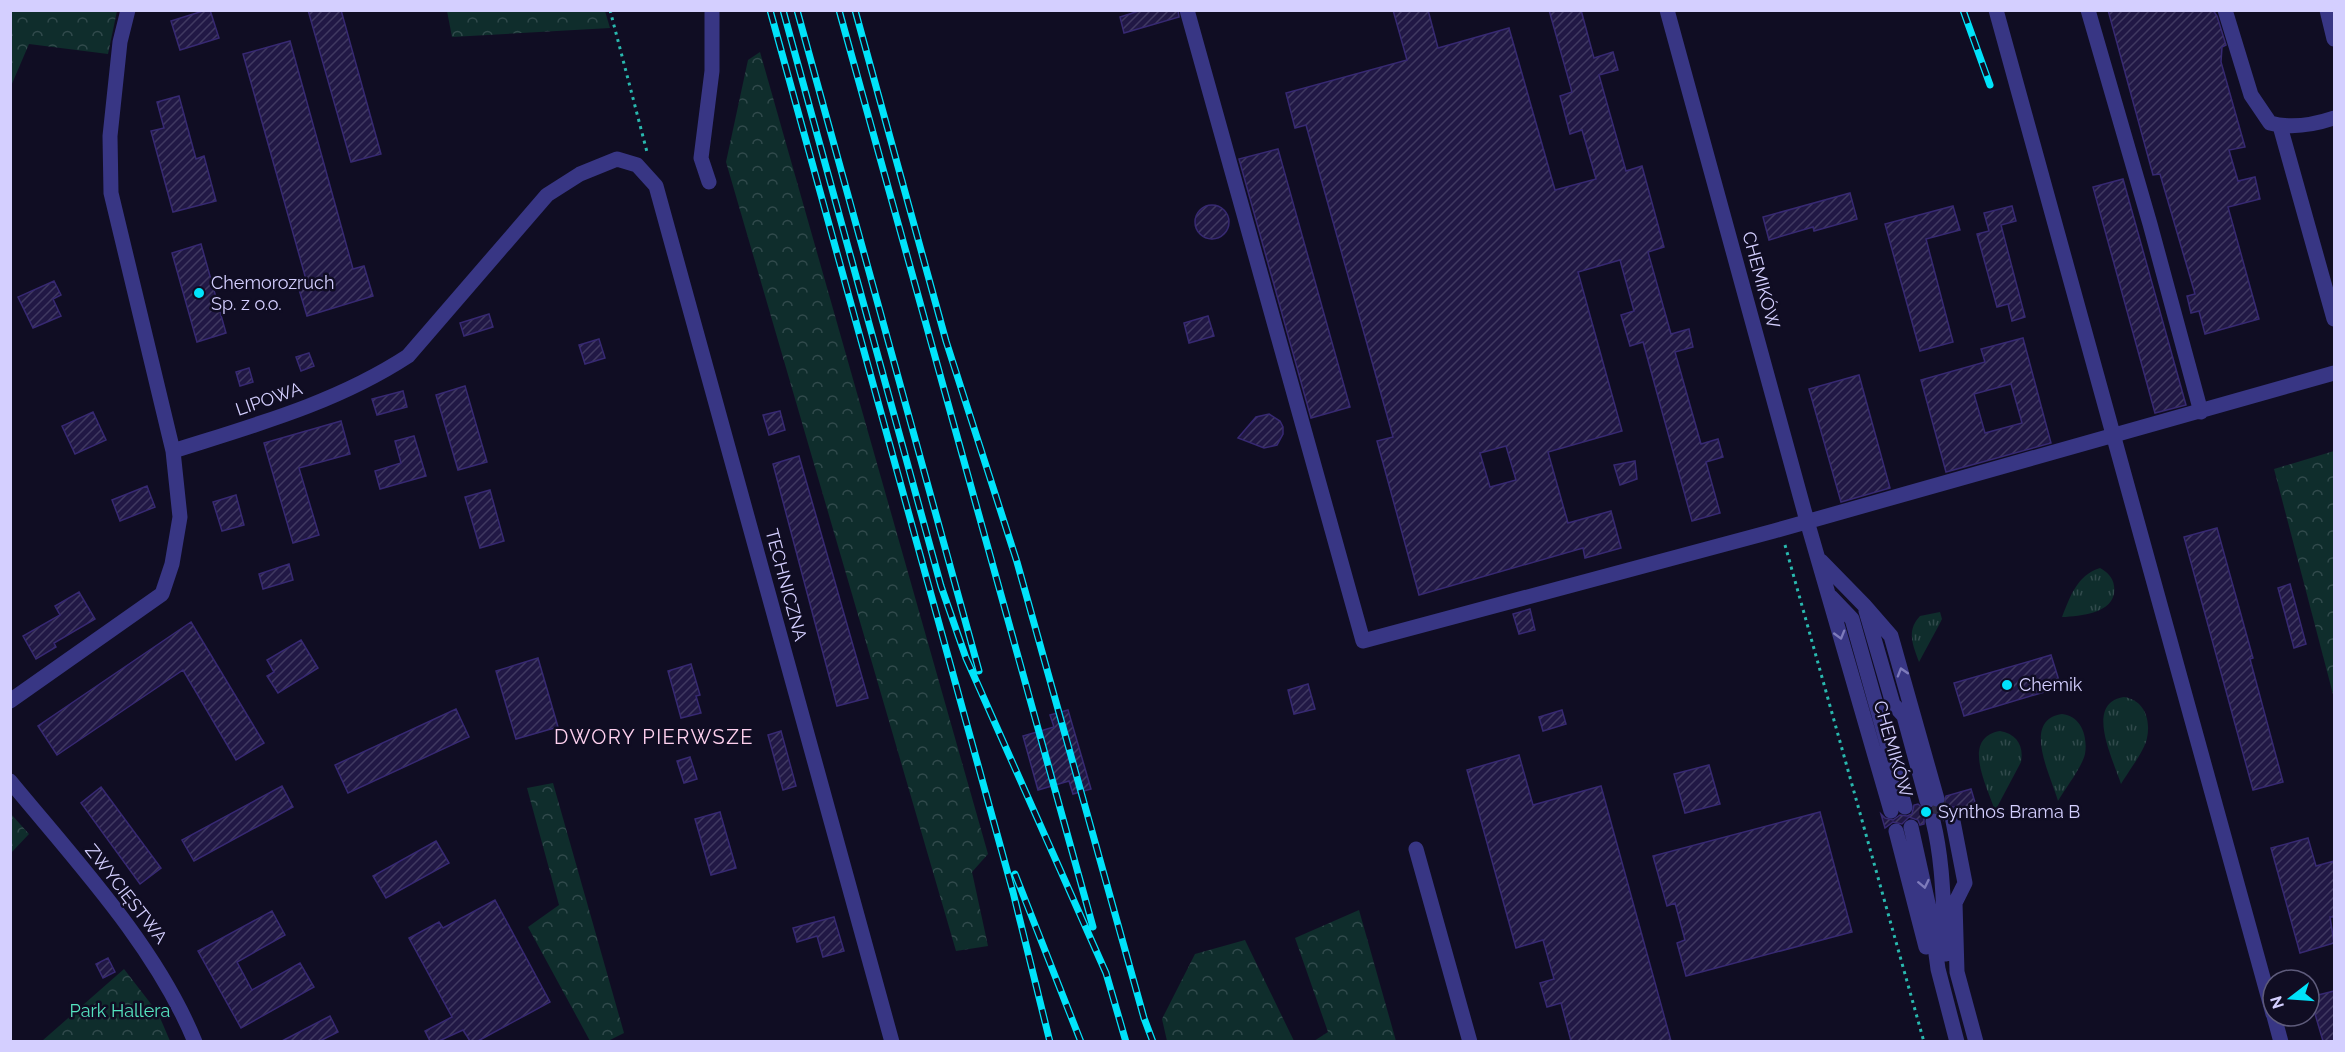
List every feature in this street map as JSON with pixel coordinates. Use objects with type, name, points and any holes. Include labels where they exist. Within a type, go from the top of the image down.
[{"type":"street","points":[[10,701],[162,594],[172,564],[180,517],[173,451],[111,193],[110,136],[120,42],[128,10]]},
{"type":"street","points":[[710,182],[702,158],[712,71],[712,10]]},
{"type":"street","points":[[1187,10],[1363,640],[1781,529],[2334,374]]},
{"type":"street","name":"CHEMIKÓW","points":[[1667,10],[1807,521],[1898,809]]},
{"type":"street","points":[[1996,10],[2261,971]]},
{"type":"street","points":[[2088,10],[2201,412]]},
{"type":"street","points":[[2225,10],[2251,95],[2270,123],[2280,126],[2317,123],[2334,118]]},
{"type":"street","points":[[2327,10],[2334,39]]},
{"type":"street","points":[[2280,126],[2334,319]]},
{"type":"street","name":"LIPOWA","points":[[173,451],[301,411],[380,374],[408,356],[547,195],[580,174],[617,159]]},
{"type":"street","name":"TECHNICZNA","points":[[617,159],[637,165],[656,186],[892,1041]]},
{"type":"street","name":"CHEMIKÓW","points":[[1819,559],[1864,605],[1891,636],[1937,799],[1904,716],[1893,704],[1864,605]]},
{"type":"street","name":"ZWYCIĘSTWA","points":[[10,781],[103,895],[151,959],[173,994],[195,1041]]},
{"type":"street","points":[[1966,1041],[1948,974],[1938,840],[1943,819],[1965,883],[1954,903],[1957,972],[1976,1041]]},
{"type":"street","points":[[1951,1041],[1904,829],[1930,917],[1938,969],[1957,1041]]},
{"type":"street","points":[[1416,849],[1470,1041]]},
{"type":"path","points":[[610,10],[647,153]]},
{"type":"path","points":[[1781,529],[1924,1041]]},
{"type":"green space","points":[[11,10],[117,11],[108,54],[29,44],[11,86]]},
{"type":"green space","points":[[447,11],[605,11],[610,28],[452,37]]},
{"type":"green space","points":[[760,52],[988,854],[972,872],[988,946],[956,951],[726,162],[748,60]]},
{"type":"green space","points":[[2334,451],[2334,698],[2274,469]]},
{"type":"green space","points":[[2100,568],[2109,575],[2114,586],[2114,595],[2110,602],[2088,614],[2062,617],[2080,581],[2092,571]]},
{"type":"green space","points":[[1940,612],[1942,619],[1919,662],[1912,638],[1913,627],[1920,616]]},
{"type":"green space","points":[[2124,697],[2141,706],[2147,717],[2148,731],[2143,749],[2121,784],[2104,733],[2103,721],[2112,701]]},
{"type":"green space","points":[[2062,714],[2074,719],[2082,728],[2086,747],[2080,765],[2058,801],[2045,764],[2041,738],[2043,727],[2050,718]]},
{"type":"green space","points":[[2000,731],[2015,738],[2022,756],[1995,811],[1983,777],[1979,753],[1981,743],[1988,736]]},
{"type":"green space","points":[[553,783],[624,1033],[608,1041],[590,1041],[528,927],[559,905],[527,788]]},
{"type":"green space","points":[[11,814],[29,834],[11,853]]},
{"type":"green space","points":[[1359,910],[1396,1041],[1314,1041],[1328,1032],[1295,938]]},
{"type":"green space","points":[[1245,940],[1294,1041],[1167,1041],[1162,1019],[1195,954]]},
{"type":"green space","name":"Park Hallera","points":[[124,969],[158,1013],[170,1041],[42,1041]]},
{"type":"building","points":[[210,10],[219,38],[180,50],[171,21]]},
{"type":"building","points":[[308,10],[341,10],[381,154],[351,162]]},
{"type":"building","points":[[1142,10],[1178,10],[1179,17],[1124,33],[1120,17]]},
{"type":"building","points":[[1393,10],[1428,10],[1438,48],[1509,28],[1555,190],[1596,179],[1582,130],[1570,134],[1560,96],[1572,92],[1549,10],[1581,10],[1594,58],[1613,52],[1618,70],[1599,75],[1626,171],[1642,166],[1664,247],[1648,252],[1671,334],[1689,329],[1693,347],[1675,352],[1701,444],[1718,439],[1723,457],[1706,462],[1720,513],[1692,521],[1643,342],[1630,346],[1621,315],[1634,311],[1620,260],[1578,272],[1622,431],[1548,452],[1568,523],[1611,511],[1621,548],[1585,558],[1583,548],[1419,595],[1377,441],[1393,437],[1306,125],[1295,128],[1286,93],[1407,60]],"holes":[[[1506,446],[1516,480],[1490,487],[1480,453]]]},
{"type":"building","points":[[2108,10],[2213,10],[2217,16],[2226,45],[2222,47],[2221,62],[2245,147],[2229,150],[2238,181],[2255,177],[2260,199],[2228,207],[2259,319],[2205,334],[2199,311],[2191,313],[2187,296],[2195,294],[2160,174],[2153,175]]},
{"type":"building","points":[[290,41],[353,269],[364,266],[373,296],[307,316],[298,286],[307,283],[243,54]]},
{"type":"building","points":[[179,96],[196,159],[204,156],[216,201],[173,212],[151,131],[164,128],[157,102]]},
{"type":"building","points":[[1278,149],[1350,407],[1311,418],[1239,159]]},
{"type":"building","points":[[2123,179],[2186,405],[2155,413],[2093,187]]},
{"type":"building","points":[[1850,193],[1857,219],[1814,231],[1813,227],[1769,240],[1763,217]]},
{"type":"building","points":[[1212,205],[1224,210],[1229,222],[1224,234],[1212,239],[1200,234],[1195,222],[1200,210]]},
{"type":"building","points":[[1953,206],[1960,230],[1926,239],[1953,342],[1920,351],[1885,224]]},
{"type":"building","points":[[2012,206],[2016,221],[2001,225],[2025,317],[2012,321],[2008,304],[1997,307],[1977,234],[1989,231],[1984,213]]},
{"type":"building","name":"Chemorozruch Sp. z o.o.","points":[[201,244],[226,333],[197,342],[172,253]]},
{"type":"building","points":[[54,281],[61,295],[53,299],[61,316],[33,328],[18,297]]},
{"type":"building","points":[[489,314],[493,327],[464,336],[460,323]]},
{"type":"building","points":[[1208,316],[1214,336],[1189,343],[1184,323]]},
{"type":"building","points":[[2023,338],[2051,443],[1946,472],[1921,380],[1985,362],[1981,349]],"holes":[[[2011,384],[2022,423],[1985,433],[1974,394]]]},
{"type":"building","points":[[599,339],[605,358],[585,364],[579,345]]},
{"type":"building","points":[[309,353],[314,366],[301,371],[296,357]]},
{"type":"building","points":[[249,368],[253,382],[240,386],[236,372]]},
{"type":"building","points":[[1859,375],[1890,488],[1841,502],[1809,389]]},
{"type":"building","points":[[465,386],[487,462],[458,470],[436,395]]},
{"type":"building","points":[[403,391],[407,407],[377,415],[372,399]]},
{"type":"building","points":[[780,411],[785,430],[769,435],[763,415]]},
{"type":"building","points":[[93,412],[106,440],[75,454],[62,426]]},
{"type":"building","points":[[1269,414],[1280,421],[1283,427],[1283,434],[1277,445],[1264,448],[1238,438],[1256,417]]},
{"type":"building","points":[[341,421],[350,454],[299,468],[319,535],[293,543],[264,443]]},
{"type":"building","points":[[414,436],[426,476],[380,489],[375,471],[401,463],[395,441]]},
{"type":"building","points":[[799,456],[868,698],[837,706],[773,464]]},
{"type":"building","points":[[1635,461],[1637,479],[1620,485],[1614,465]]},
{"type":"building","points":[[147,486],[155,507],[120,521],[112,500]]},
{"type":"building","points":[[490,490],[504,541],[480,548],[465,497]]},
{"type":"building","points":[[236,495],[244,525],[222,531],[213,502]]},
{"type":"building","points":[[2217,528],[2253,658],[2250,659],[2283,782],[2253,790],[2184,537]]},
{"type":"building","points":[[289,564],[293,580],[263,589],[259,574]]},
{"type":"building","points":[[2290,584],[2306,644],[2294,648],[2278,588]]},
{"type":"building","points":[[79,592],[95,619],[54,643],[56,647],[36,659],[23,636],[60,615],[55,606]]},
{"type":"building","points":[[1530,609],[1535,630],[1519,634],[1513,614]]},
{"type":"building","points":[[191,622],[264,743],[236,760],[183,670],[57,755],[38,726]]},
{"type":"building","points":[[301,640],[318,668],[278,693],[267,676],[274,672],[267,660]]},
{"type":"building","name":"Chemik","points":[[2051,655],[2061,687],[1964,716],[1954,683]]},
{"type":"building","points":[[538,658],[558,727],[516,739],[496,671]]},
{"type":"building","points":[[691,664],[700,695],[696,696],[701,713],[681,718],[668,671]]},
{"type":"building","points":[[1308,684],[1315,709],[1294,714],[1288,690]]},
{"type":"building","points":[[456,709],[469,737],[348,793],[335,765]]},
{"type":"building","points":[[1068,710],[1091,789],[1073,794],[1069,781],[1038,790],[1023,736],[1054,727],[1050,715]]},
{"type":"building","points":[[1562,710],[1566,724],[1543,731],[1539,717]]},
{"type":"building","points":[[781,731],[796,786],[783,790],[768,735]]},
{"type":"building","points":[[1519,755],[1533,805],[1601,786],[1671,1041],[1571,1041],[1561,1003],[1547,1007],[1540,983],[1554,979],[1543,940],[1516,948],[1467,770]]},
{"type":"building","points":[[690,757],[697,779],[684,783],[677,761]]},
{"type":"building","points":[[1709,765],[1720,804],[1685,813],[1674,774]]},
{"type":"building","points":[[282,786],[293,807],[194,861],[182,840]]},
{"type":"building","points":[[101,787],[161,868],[140,884],[81,803]]},
{"type":"building","points":[[1971,789],[1977,809],[1961,814],[1956,807],[1950,807],[1943,812],[1943,819],[1940,814],[1932,811],[1924,818],[1924,824],[1920,825],[1918,820],[1909,817],[1902,824],[1893,822],[1885,828],[1881,814],[1893,820],[1900,815],[1912,814],[1914,805],[1918,804],[1925,810],[1939,808],[1944,805],[1946,796]]},
{"type":"building","points":[[720,812],[736,868],[711,875],[695,819]]},
{"type":"building","points":[[1820,812],[1852,932],[1686,976],[1677,943],[1685,940],[1675,903],[1667,906],[1653,856]]},
{"type":"building","points":[[2308,838],[2316,866],[2334,861],[2334,917],[2330,917],[2334,943],[2300,953],[2271,848]]},
{"type":"building","points":[[436,841],[449,863],[386,898],[373,876]]},
{"type":"building","points":[[495,900],[550,1002],[478,1041],[470,1041],[463,1030],[439,1041],[430,1041],[425,1031],[452,1017],[409,938],[439,922],[443,928]]},
{"type":"building","points":[[272,911],[285,935],[237,962],[252,990],[300,963],[314,987],[241,1028],[198,951]]},
{"type":"building","points":[[834,917],[844,951],[823,957],[817,936],[797,942],[793,928]]},
{"type":"building","points":[[108,958],[115,972],[103,978],[96,964]]},
{"type":"building","points":[[2334,991],[2334,1041],[2323,1041],[2319,1028],[2321,1028],[2321,994]]},
{"type":"building","points":[[330,1016],[338,1032],[320,1041],[282,1041]]},
{"type":"tunnel","points":[[1937,799],[1943,819]]},
{"type":"railway","points":[[770,10],[1013,892],[1050,1042]]},
{"type":"railway","points":[[783,10],[941,586],[966,658],[1106,973],[1126,1042]]},
{"type":"railway","points":[[797,10],[979,671]]},
{"type":"railway","points":[[839,10],[1093,927]]},
{"type":"railway","points":[[855,10],[946,341],[1017,562],[1144,1018],[1153,1042]]},
{"type":"railway","points":[[1963,10],[1990,85]]},
{"type":"railway","points":[[1015,874],[1081,1042]]},
{"type":"place","name":"Chemorozruch Sp. z o.o.","points":[[199,293]]},
{"type":"place","name":"Chemik","points":[[2007,685]]},
{"type":"place","name":"Synthos Brama B","points":[[1926,812]]},
{"type":"district","name":"DWORY PIERWSZE","points":[[654,737]]}]
